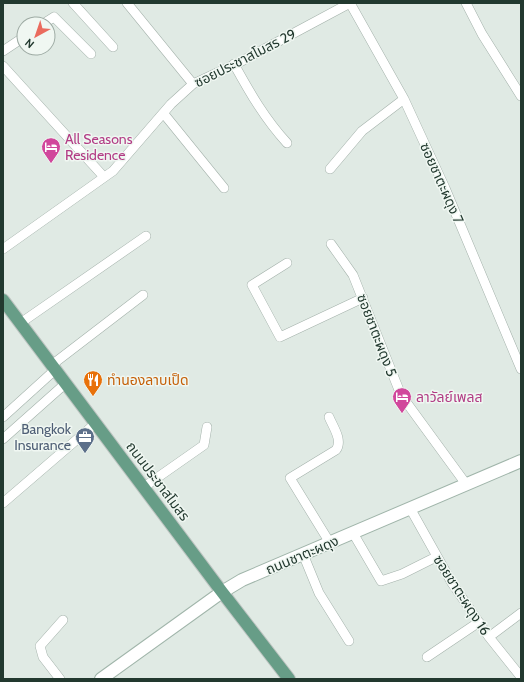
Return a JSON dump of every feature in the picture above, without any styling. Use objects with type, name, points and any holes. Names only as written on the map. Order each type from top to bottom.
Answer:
[{"type":"main road","name":"ถนนประชาสโมสร","points":[[3,300],[22,322],[222,592],[289,679]]},
{"type":"street","points":[[73,3],[113,47]]},
{"type":"street","points":[[119,3],[131,17]]},
{"type":"street","points":[[127,3],[193,84]]},
{"type":"street","name":"ซอยประชาสโมสร 29","points":[[3,249],[113,171],[164,114],[171,104],[193,84],[350,3]]},
{"type":"street","name":"ซอยชาตะผดุง 7","points":[[350,3],[404,99],[446,188],[521,369]]},
{"type":"street","points":[[466,3],[482,34],[521,96]]},
{"type":"street","points":[[56,19],[91,54]]},
{"type":"street","points":[[3,51],[16,42]]},
{"type":"street","points":[[234,64],[257,105],[270,124],[287,143]]},
{"type":"street","points":[[3,66],[104,177]]},
{"type":"street","points":[[330,169],[362,131],[404,99]]},
{"type":"street","points":[[164,114],[224,188]]},
{"type":"street","points":[[22,322],[146,236]]},
{"type":"street","name":"ซอยชาตะผดุง 5","points":[[331,244],[353,275],[400,395],[466,484]]},
{"type":"street","points":[[287,263],[252,285],[280,337],[363,298]]},
{"type":"street","points":[[3,417],[54,367],[144,295]]},
{"type":"street","points":[[3,439],[66,383]]},
{"type":"street","points":[[329,417],[338,438],[339,446],[336,450],[290,478],[330,543]]},
{"type":"street","points":[[3,503],[96,423]]},
{"type":"street","points":[[144,487],[204,445],[207,427]]},
{"type":"street","name":"ถนนชาตะผดุง","points":[[100,679],[222,592],[242,580],[521,461]]},
{"type":"street","name":"ซอยชาตะผดุง 16","points":[[410,508],[436,557],[489,637],[521,677]]},
{"type":"street","points":[[353,533],[381,581],[402,574],[436,557]]},
{"type":"street","points":[[303,554],[318,593],[349,641]]},
{"type":"street","points":[[489,637],[521,613]]},
{"type":"street","points":[[60,679],[42,657],[40,646],[63,620]]},
{"type":"street","points":[[427,657],[479,622]]},
{"type":"place","name":"All Seasons Residence","points":[[51,164]]},
{"type":"place","name":"ทำนองลาบเป็ด","points":[[93,397]]},
{"type":"place","name":"ลาวัลย์เพลส","points":[[402,414]]},
{"type":"place","name":"Bangkok Insurance","points":[[85,454]]}]
